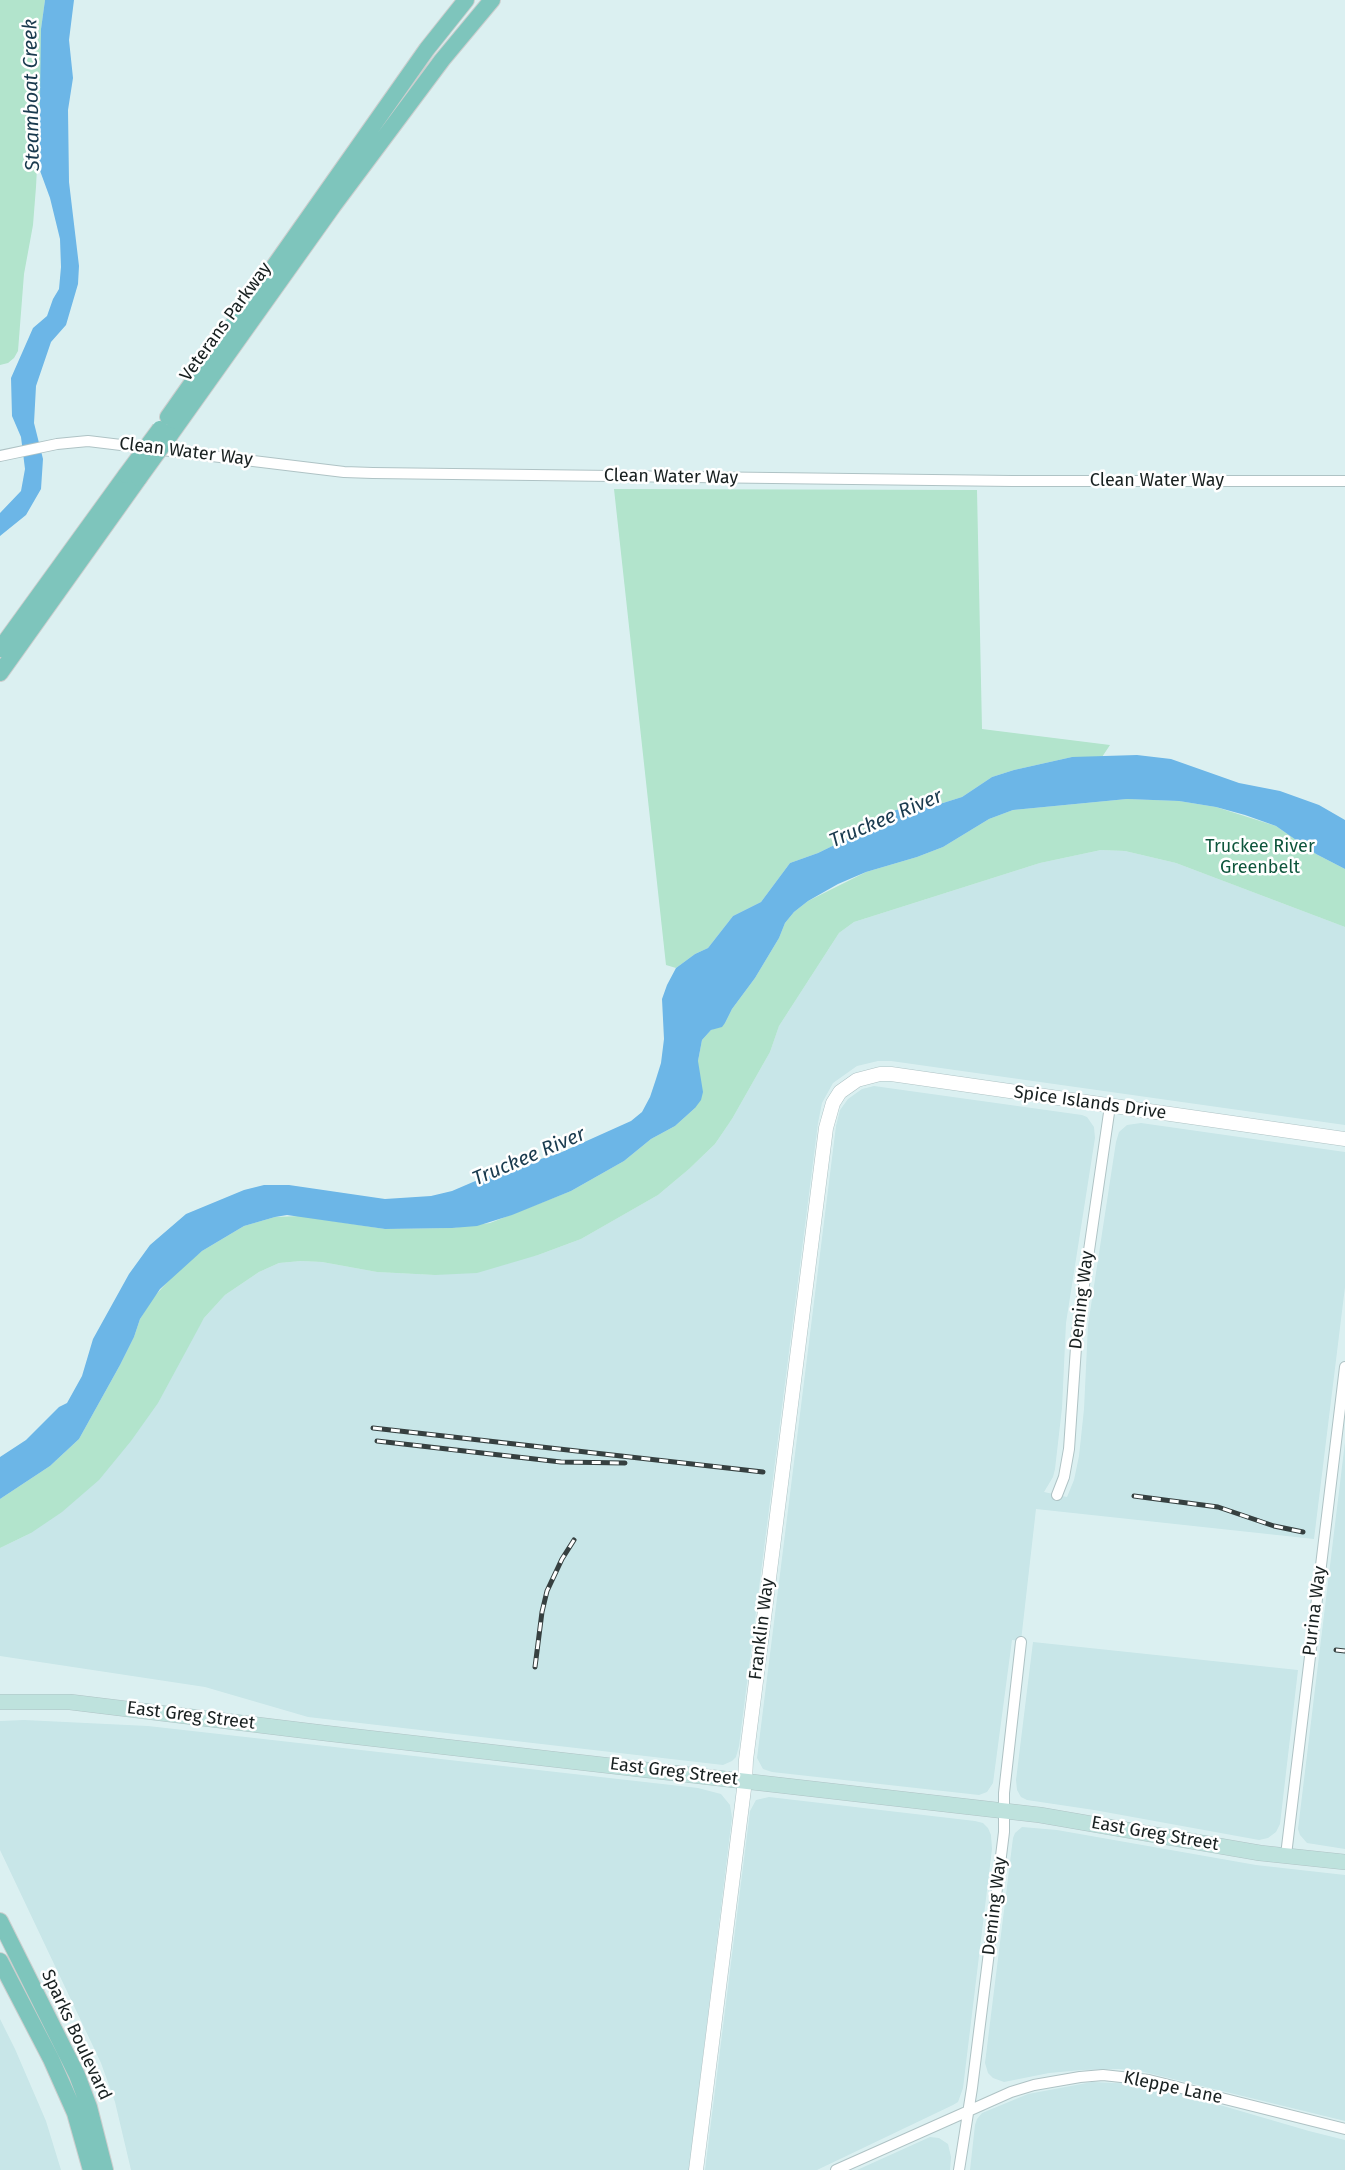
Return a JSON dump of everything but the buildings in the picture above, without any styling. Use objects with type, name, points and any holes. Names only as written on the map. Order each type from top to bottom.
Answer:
[{"type":"main road","name":"Veterans Parkway","points":[[165,432],[427,49],[466,0]]},
{"type":"main road","name":"Veterans Parkway","points":[[0,649],[133,476],[442,60],[492,0]]},
{"type":"main road","name":"Veterans Parkway","points":[[0,673],[133,476]]},
{"type":"main road","name":"East Greg Street","points":[[0,1702],[70,1702],[1075,1819],[1237,1849],[1345,1862]]},
{"type":"main road","name":"Sparks Boulevard","points":[[0,1921],[77,2075],[89,2107],[105,2170]]},
{"type":"main road","name":"Sparks Boulevard","points":[[0,1961],[51,2059],[75,2113],[91,2170]]},
{"type":"street","name":"Clean Water Way","points":[[0,456],[71,442],[104,442],[309,468],[373,473],[1012,481],[1345,481]]},
{"type":"street","name":"Spice Islands Drive","points":[[840,1092],[856,1080],[880,1074],[1345,1139]]},
{"type":"street","name":"Franklin Way","points":[[696,2170],[826,1128],[833,1103],[840,1092]]},
{"type":"street","name":"Deming Way","points":[[1056,1495],[1064,1477],[1069,1449],[1078,1324],[1110,1106]]},
{"type":"street","name":"Purina Way","points":[[1286,1855],[1345,1367]]},
{"type":"street","name":"Deming Way","points":[[959,2170],[1004,1832],[1004,1793],[1021,1642]]},
{"type":"street","name":"Kleppe Lane","points":[[836,2170],[1011,2092],[1055,2080],[1103,2075],[1127,2076],[1165,2083],[1345,2129]]},
{"type":"shaded area","points":[[1101,850],[1125,851],[1176,863],[1345,927],[1345,1125],[891,1061],[878,1061],[857,1066],[833,1083],[822,1103],[818,1123],[739,1746],[736,1757],[732,1761],[723,1765],[308,1717],[205,1687],[0,1656],[0,1548],[31,1533],[225,1295],[259,1272],[279,1263],[322,1262],[377,1272],[435,1275],[538,1255],[581,1239],[658,1195],[715,1144],[770,1052],[779,1026],[839,933],[854,922],[1040,863]]},
{"type":"shaded area","points":[[874,1086],[1082,1115],[1087,1117],[1094,1127],[1095,1138],[1066,1323],[1062,1408],[1055,1469],[1044,1492],[1067,1497],[1074,1480],[1079,1456],[1088,1325],[1119,1132],[1127,1125],[1141,1123],[1345,1152],[1345,1287],[1314,1539],[1036,1509],[1021,1641],[1012,1640],[993,1783],[987,1792],[979,1795],[772,1772],[763,1769],[757,1758],[836,1126],[840,1110],[848,1099],[862,1089]]},
{"type":"shaded area","points":[[1345,1442],[1345,1849],[1307,1843],[1298,1829]]},
{"type":"shaded area","points":[[1033,1642],[1298,1670],[1280,1824],[1276,1832],[1268,1838],[1259,1840],[1027,1800],[1021,1797],[1017,1790],[1016,1780]]},
{"type":"shaded area","points":[[24,1720],[148,1726],[698,1788],[721,1794],[730,1805],[732,1817],[689,2170],[131,2170],[115,2102],[101,2063],[0,1850],[0,1721]]},
{"type":"shaded area","points":[[769,1797],[975,1821],[983,1823],[988,1828],[992,1849],[963,2088],[958,2102],[953,2105],[817,2170],[705,2170],[750,1811],[756,1800]]},
{"type":"shaded area","points":[[1022,1827],[1057,1830],[1256,1865],[1345,1875],[1345,2121],[1140,2071],[1082,2070],[1049,2073],[1004,2082],[993,2078],[988,2073],[985,2063],[1013,1838]]},
{"type":"shaded area","points":[[0,2019],[46,2121],[61,2170],[0,2170]]},
{"type":"shaded area","points":[[1092,2082],[1137,2084],[1165,2089],[1345,2140],[1345,2170],[970,2170],[975,2125],[982,2113],[1028,2094]]},
{"type":"shaded area","points":[[930,2137],[939,2138],[948,2144],[951,2157],[950,2170],[857,2170]]},
{"type":"green space","points":[[0,0],[45,0],[41,29],[41,89],[36,187],[33,225],[24,274],[18,351],[8,363],[0,365]]},
{"type":"green space","points":[[614,489],[977,490],[982,729],[1110,745],[1102,757],[1072,757],[1014,770],[992,777],[962,797],[943,803],[896,810],[861,832],[818,853],[790,863],[761,902],[733,916],[708,948],[695,954],[676,968],[666,965]]},
{"type":"green space","name":"Truckee River Greenbelt","points":[[1127,799],[1179,801],[1216,807],[1276,826],[1316,854],[1345,869],[1345,927],[1176,863],[1125,851],[1101,850],[1040,863],[854,922],[839,933],[779,1026],[770,1052],[715,1144],[658,1195],[581,1239],[538,1255],[477,1273],[435,1275],[377,1272],[322,1262],[301,1261],[279,1263],[259,1272],[225,1295],[204,1318],[158,1403],[99,1480],[62,1512],[31,1533],[0,1548],[0,1499],[50,1466],[79,1439],[120,1365],[140,1319],[152,1299],[180,1268],[202,1251],[244,1226],[275,1217],[300,1216],[385,1229],[452,1228],[490,1223],[571,1191],[624,1161],[651,1139],[675,1126],[695,1108],[698,1061],[702,1040],[711,1030],[725,1023],[779,938],[785,923],[808,901],[866,872],[943,847],[989,819],[1013,810]]},
{"type":"water","points":[[45,0],[74,0],[69,40],[73,78],[68,110],[69,182],[79,266],[78,284],[66,325],[51,342],[36,386],[34,423],[43,459],[41,489],[26,515],[0,536],[0,513],[21,491],[25,469],[21,437],[12,416],[11,378],[33,328],[47,316],[59,289],[61,267],[60,239],[50,198],[39,168],[41,29]]},
{"type":"water","name":"Truckee River","points":[[1137,755],[1171,759],[1239,783],[1280,791],[1319,805],[1345,820],[1345,869],[1316,854],[1276,826],[1245,815],[1216,807],[1179,801],[1127,799],[1013,810],[989,819],[943,847],[866,872],[838,884],[794,912],[785,923],[779,938],[755,978],[732,1009],[725,1023],[722,1027],[711,1030],[702,1040],[698,1061],[703,1092],[701,1100],[675,1126],[651,1139],[624,1161],[571,1191],[512,1215],[477,1226],[385,1229],[287,1215],[244,1226],[202,1251],[160,1289],[140,1319],[120,1365],[79,1439],[50,1466],[0,1499],[0,1457],[26,1440],[59,1407],[67,1403],[82,1376],[93,1339],[129,1274],[150,1245],[186,1214],[244,1190],[264,1185],[289,1185],[385,1199],[431,1196],[452,1191],[480,1179],[562,1152],[631,1121],[642,1112],[650,1097],[661,1063],[664,1039],[662,999],[676,968],[695,954],[708,948],[733,916],[761,902],[790,863],[818,853],[861,832],[896,810],[943,803],[962,797],[992,777],[1014,770],[1072,757]]},
{"type":"railway","points":[[373,1428],[763,1472]]},
{"type":"railway","points":[[377,1441],[561,1462],[625,1463]]},
{"type":"railway","points":[[1134,1496],[1218,1507],[1274,1526],[1303,1532]]},
{"type":"railway","points":[[535,1667],[547,1591],[574,1540]]},
{"type":"railway","points":[[1336,1650],[1345,1651]]},
{"type":"water label","name":"Steamboat Creek","points":[[32,95]]}]
